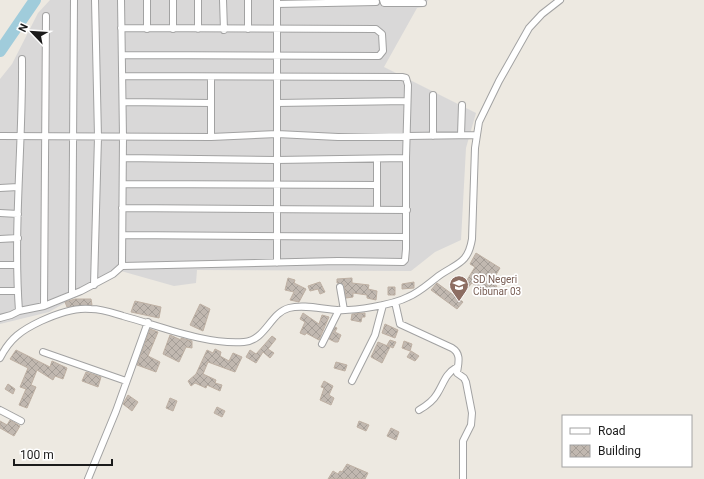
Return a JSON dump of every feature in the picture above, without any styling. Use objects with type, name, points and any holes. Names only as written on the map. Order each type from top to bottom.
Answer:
[{"type":"street","points":[[72,294],[74,208],[74,0]]},
{"type":"street","points":[[94,285],[98,137],[95,0]]},
{"type":"street","points":[[121,0],[123,102],[122,266]]},
{"type":"street","points":[[147,0],[147,29]]},
{"type":"street","points":[[173,0],[173,28]]},
{"type":"street","points":[[198,0],[198,29]]},
{"type":"street","points":[[224,0],[224,30]]},
{"type":"street","points":[[248,0],[248,29]]},
{"type":"street","points":[[383,0],[384,3],[423,3]]},
{"type":"street","points":[[0,358],[12,338],[24,329],[48,318],[70,311],[91,308],[209,339],[244,342],[262,334],[281,312],[286,309],[302,307],[342,310],[383,304],[407,298],[423,288],[460,263],[469,253],[472,239],[476,135],[484,108],[524,36],[535,20],[560,0]]},
{"type":"street","points":[[277,263],[277,2],[376,2]]},
{"type":"street","points":[[44,306],[46,16]]},
{"type":"street","points":[[121,28],[224,30],[376,29],[382,34],[383,51],[379,56],[122,55]]},
{"type":"street","points":[[19,311],[17,265],[18,186],[23,99],[22,59]]},
{"type":"street","points":[[0,318],[19,311],[44,306],[94,285],[113,274],[122,266],[403,262],[406,256],[407,210],[406,158],[408,85],[406,78],[122,76]]},
{"type":"street","points":[[211,77],[211,137]]},
{"type":"street","points":[[432,136],[433,95]]},
{"type":"street","points":[[277,103],[407,101]]},
{"type":"street","points":[[123,102],[211,103]]},
{"type":"street","points":[[461,135],[462,105]]},
{"type":"street","points":[[0,136],[211,137],[277,134],[338,137],[476,135]]},
{"type":"street","points":[[123,158],[276,160],[406,158]]},
{"type":"street","points":[[377,159],[377,210]]},
{"type":"street","points":[[123,184],[377,185]]},
{"type":"street","points":[[0,188],[18,186]]},
{"type":"street","points":[[122,208],[407,210]]},
{"type":"street","points":[[0,213],[18,214]]},
{"type":"street","points":[[123,236],[406,236]]},
{"type":"street","points":[[0,239],[18,238]]},
{"type":"street","points":[[0,265],[17,265]]},
{"type":"street","points":[[322,344],[342,310],[340,286]]},
{"type":"street","points":[[0,291],[18,291]]},
{"type":"street","points":[[395,302],[400,324],[456,350],[459,358],[457,374],[464,378],[466,382],[472,413],[471,425],[463,441],[463,479]]},
{"type":"street","points":[[352,381],[375,335],[383,304]]},
{"type":"street","points":[[88,479],[148,322]]},
{"type":"street","points":[[43,352],[126,381]]},
{"type":"street","points":[[419,410],[431,402],[445,378],[457,367]]},
{"type":"street","points":[[0,410],[21,421]]},
{"type":"shaded area","points":[[50,0],[428,0],[424,7],[417,8],[384,67],[476,113],[466,148],[461,240],[435,252],[411,271],[197,270],[196,283],[174,286],[121,271],[49,312],[0,324],[0,79],[12,64],[38,13]]},
{"type":"building","points":[[476,253],[500,268],[491,283],[497,286],[491,296],[472,283],[464,292],[458,287],[465,279],[467,280],[475,267],[470,264]]},
{"type":"building","points":[[288,278],[295,280],[294,283],[306,289],[299,302],[290,300],[294,292],[285,290]]},
{"type":"building","points":[[352,278],[352,283],[369,285],[368,289],[377,291],[376,300],[367,298],[367,295],[353,293],[353,297],[346,298],[344,284],[337,283],[337,279]]},
{"type":"building","points":[[320,282],[325,292],[320,294],[318,289],[310,291],[308,286]]},
{"type":"building","points":[[414,282],[414,288],[402,289],[402,284]]},
{"type":"building","points":[[437,283],[463,302],[457,309],[431,290]]},
{"type":"building","points":[[388,287],[395,287],[395,295],[388,295]]},
{"type":"building","points":[[75,299],[91,299],[92,305],[67,307],[65,302]]},
{"type":"building","points":[[135,301],[161,307],[159,318],[131,312]]},
{"type":"building","points":[[200,304],[210,309],[203,331],[190,325]]},
{"type":"building","points":[[303,313],[319,324],[322,315],[329,317],[319,340],[306,333],[305,335],[300,333],[305,322],[300,319]]},
{"type":"building","points":[[365,313],[365,317],[362,317],[361,322],[351,320],[352,314]]},
{"type":"building","points":[[385,324],[398,330],[395,338],[382,333]]},
{"type":"building","points":[[335,327],[337,328],[335,332],[341,335],[338,342],[329,339]]},
{"type":"building","points":[[150,329],[158,332],[148,356],[160,362],[156,372],[137,365]]},
{"type":"building","points":[[170,335],[181,340],[181,338],[192,341],[192,348],[186,347],[179,362],[163,354]]},
{"type":"building","points":[[272,336],[276,339],[268,349],[274,353],[270,358],[263,352],[256,363],[246,357],[250,350],[256,354]]},
{"type":"building","points":[[390,340],[396,342],[393,348],[387,345]]},
{"type":"building","points":[[404,341],[412,344],[410,351],[402,348]]},
{"type":"building","points":[[378,342],[390,347],[382,363],[371,357]]},
{"type":"building","points":[[215,349],[221,352],[220,356],[229,361],[233,353],[242,357],[235,372],[208,362],[203,374],[216,380],[215,383],[222,385],[220,391],[207,385],[206,388],[195,383],[191,386],[188,381],[196,374],[207,350],[213,353]]},
{"type":"building","points":[[16,350],[50,367],[52,361],[67,368],[63,379],[55,376],[53,380],[37,370],[31,385],[36,387],[27,408],[19,405],[26,389],[20,387],[28,368],[10,359]]},
{"type":"building","points":[[411,351],[419,356],[415,361],[407,357]]},
{"type":"building","points":[[336,362],[347,365],[345,371],[334,368]]},
{"type":"building","points":[[86,372],[101,377],[98,387],[82,381]]},
{"type":"building","points":[[324,381],[333,386],[329,395],[334,398],[331,405],[320,400],[324,388],[321,387]]},
{"type":"building","points":[[8,384],[15,389],[13,394],[5,389]]},
{"type":"building","points":[[128,395],[138,402],[132,411],[123,404]]},
{"type":"building","points":[[170,398],[177,401],[173,411],[166,408]]},
{"type":"building","points":[[217,407],[225,411],[222,417],[214,413]]},
{"type":"building","points":[[10,420],[20,426],[14,436],[0,428],[0,421],[7,425]]},
{"type":"building","points":[[359,421],[369,425],[366,431],[357,427]]},
{"type":"building","points":[[391,428],[399,432],[396,440],[387,436]]},
{"type":"building","points":[[347,464],[368,473],[365,479],[328,479],[333,471],[338,474],[340,471],[342,472]]},
{"type":"waterway","points":[[0,51],[35,0]]},
{"type":"place","name":"SD Negeri Cibunar 03","points":[[459,302]]}]
